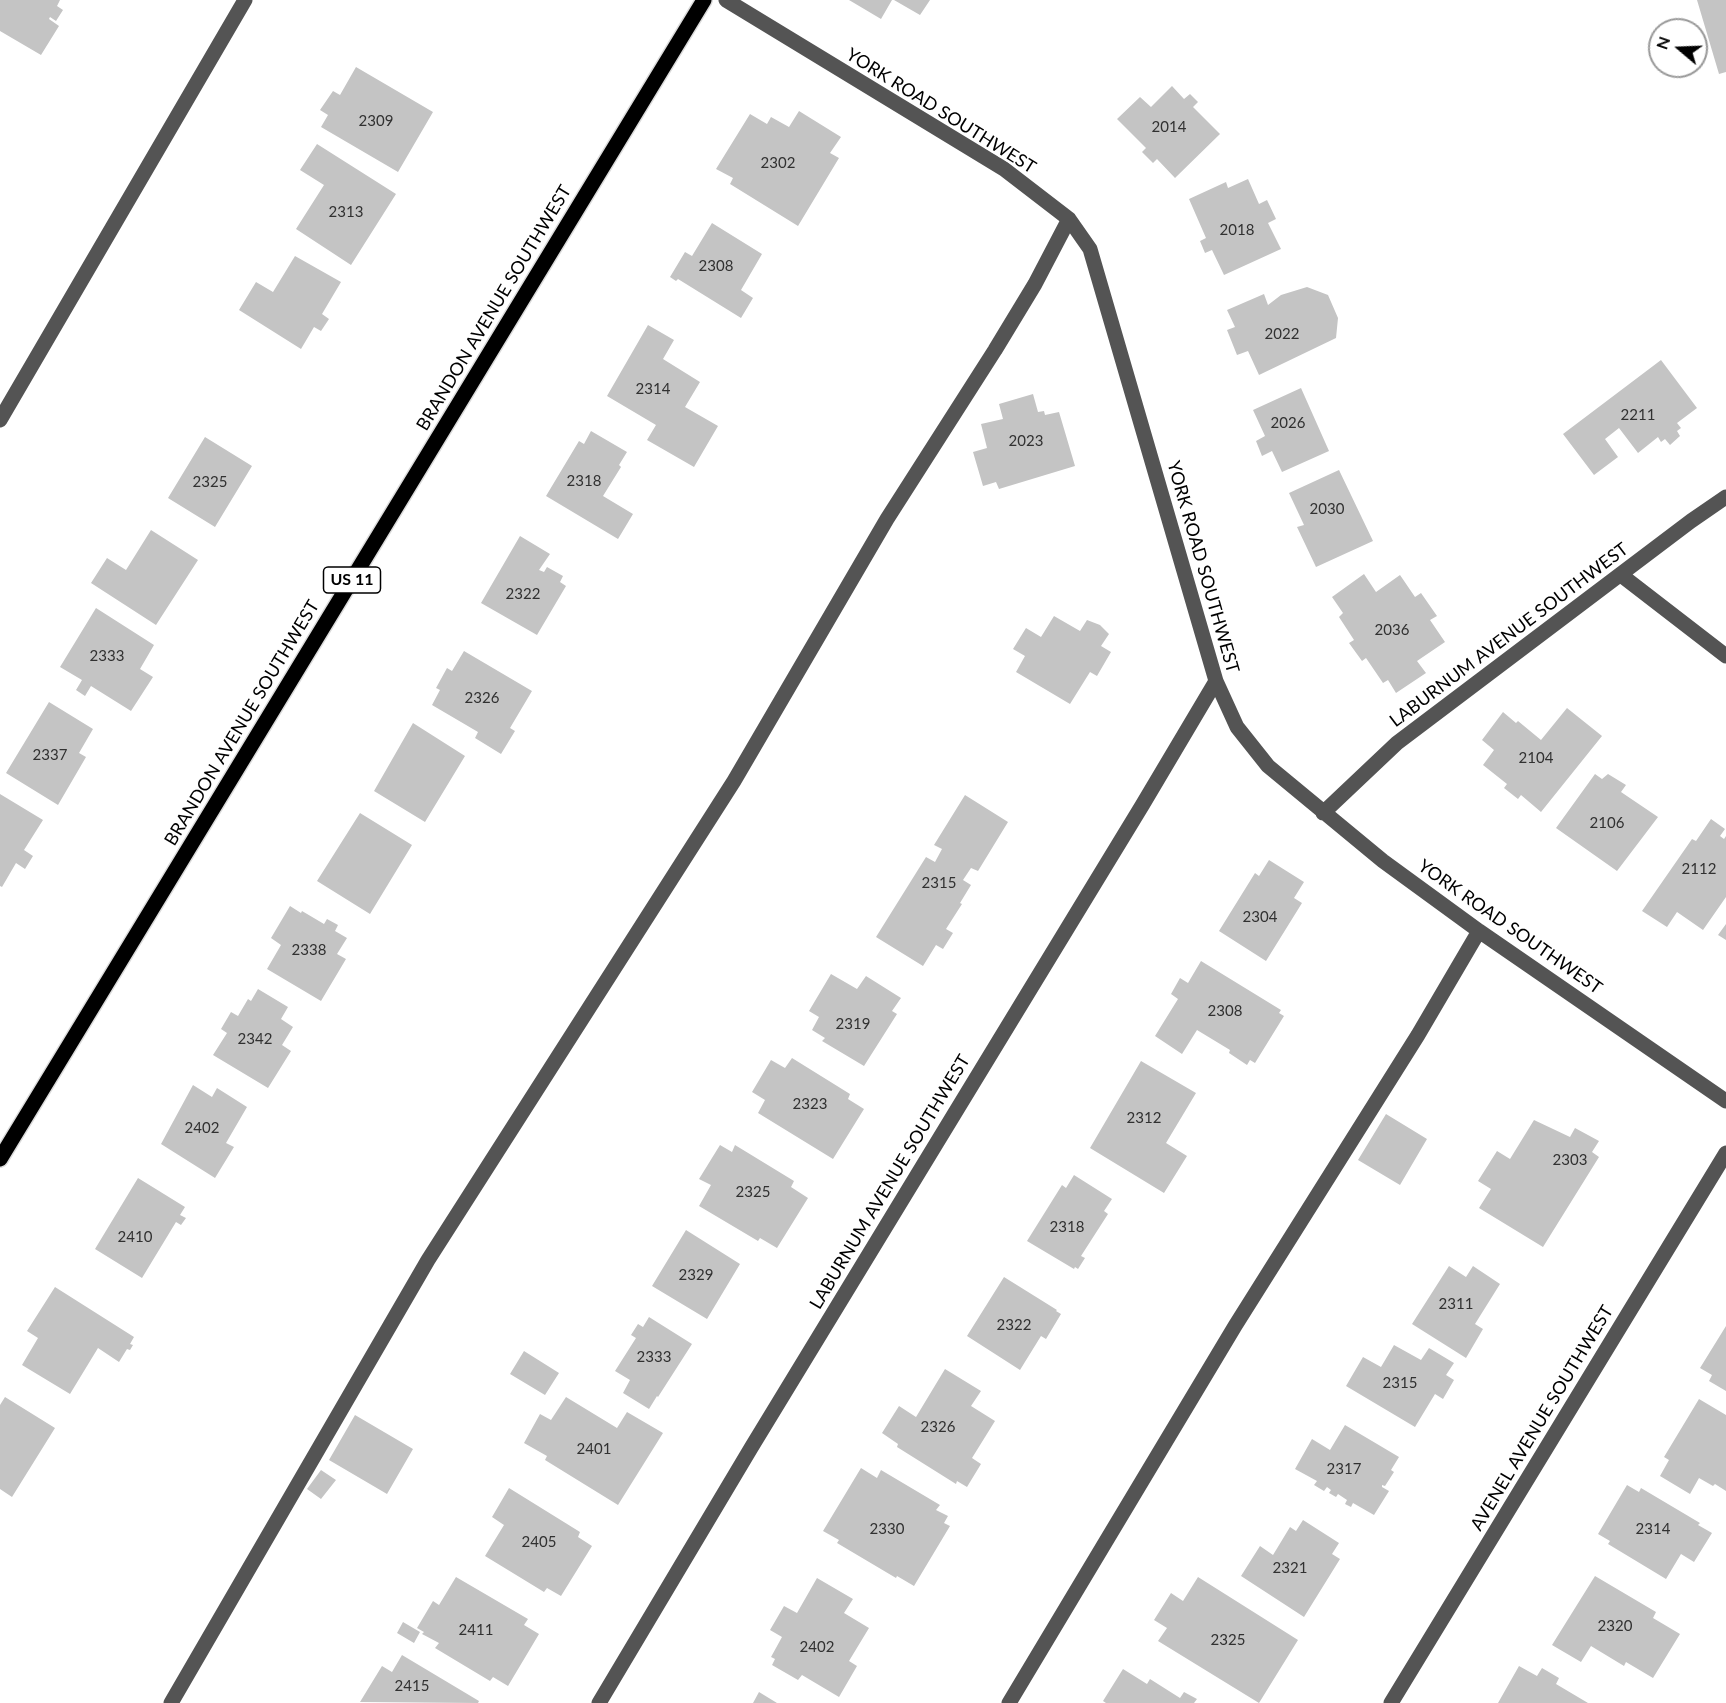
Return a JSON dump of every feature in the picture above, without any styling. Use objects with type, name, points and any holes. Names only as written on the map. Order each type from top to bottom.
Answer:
[{"type":"main road","name":"BRANDON AVENUE SOUTHWEST","points":[[0,1159],[704,0]]},
{"type":"street","points":[[0,420],[245,0]]},
{"type":"street","name":"YORK ROAD SOUTHWEST","points":[[726,0],[1004,169],[1069,219],[1090,249],[1216,681],[1237,726],[1268,766],[1383,861],[1479,931],[1726,1101]]},
{"type":"street","points":[[171,1703],[428,1260],[734,781],[887,519],[1012,322],[1069,219]]},
{"type":"street","name":"LABURNUM AVENUE SOUTHWEST","points":[[1323,813],[1397,743],[1691,520],[1726,497]]},
{"type":"street","points":[[1621,575],[1726,656]]},
{"type":"street","name":"LABURNUM AVENUE SOUTHWEST","points":[[599,1703],[1216,681]]},
{"type":"street","points":[[1009,1703],[1235,1326],[1418,1035],[1479,931]]},
{"type":"street","name":"AVENEL AVENUE SOUTHWEST","points":[[1391,1703],[1726,1153]]},
{"type":"building","points":[[0,0],[60,0],[57,6],[63,10],[56,21],[50,17],[49,19],[59,26],[41,55],[0,31]]},
{"type":"building","points":[[849,0],[892,0],[881,19]]},
{"type":"building","points":[[894,0],[930,0],[920,15]]},
{"type":"building","points":[[1697,0],[1726,0],[1726,72],[1719,74],[1708,37],[1708,18],[1702,18]]},
{"type":"building","points":[[356,67],[433,112],[398,172],[321,127],[328,115],[320,110],[333,91],[340,95]]},
{"type":"building","points":[[1172,86],[1184,99],[1190,94],[1198,102],[1193,107],[1220,134],[1175,178],[1157,159],[1153,163],[1142,152],[1146,148],[1117,119],[1140,97],[1151,107]]},
{"type":"building","points":[[799,111],[841,137],[830,153],[839,158],[798,226],[730,184],[733,178],[716,169],[750,114],[767,124],[771,117],[789,127]]},
{"type":"building","points":[[317,144],[396,194],[351,265],[296,229],[324,185],[300,170]]},
{"type":"building","points":[[1248,179],[1259,204],[1267,200],[1276,219],[1268,223],[1281,249],[1224,275],[1212,250],[1205,253],[1200,241],[1206,238],[1189,199],[1226,182],[1228,188]]},
{"type":"building","points":[[712,223],[762,254],[741,290],[753,298],[741,318],[678,279],[676,281],[670,277],[685,252],[692,256]]},
{"type":"building","points":[[295,256],[341,282],[322,314],[329,319],[321,331],[314,327],[301,349],[239,310],[256,282],[273,292]]},
{"type":"building","points":[[1307,287],[1328,295],[1338,318],[1336,338],[1259,375],[1248,351],[1237,355],[1227,330],[1235,327],[1227,310],[1264,294],[1268,305],[1281,295]]},
{"type":"building","points":[[648,325],[674,340],[663,359],[700,382],[685,407],[718,426],[694,467],[647,440],[656,425],[607,396]]},
{"type":"building","points":[[1661,360],[1697,408],[1677,423],[1681,428],[1677,431],[1680,436],[1670,445],[1665,439],[1661,442],[1658,437],[1638,453],[1619,428],[1605,439],[1618,457],[1594,475],[1563,434]]},
{"type":"building","points":[[1301,388],[1329,451],[1282,472],[1272,451],[1262,456],[1256,441],[1265,436],[1253,410]]},
{"type":"building","points":[[1033,394],[1038,412],[1044,411],[1045,415],[1059,412],[1075,466],[999,489],[996,482],[983,486],[973,452],[987,448],[981,424],[1003,419],[999,404]]},
{"type":"building","points":[[591,431],[627,452],[619,465],[621,467],[603,496],[633,514],[618,539],[546,496],[579,441],[584,444]]},
{"type":"building","points":[[205,437],[252,466],[215,527],[168,498]]},
{"type":"building","points":[[1339,470],[1373,541],[1316,567],[1297,527],[1304,525],[1289,493]]},
{"type":"building","points":[[151,530],[198,560],[156,625],[91,583],[107,558],[126,570]]},
{"type":"building","points":[[520,536],[550,554],[539,570],[544,572],[547,567],[563,576],[560,582],[566,586],[537,635],[481,603]]},
{"type":"building","points":[[1364,574],[1376,592],[1400,575],[1415,597],[1421,593],[1437,616],[1430,620],[1445,642],[1417,661],[1426,673],[1396,693],[1388,680],[1383,683],[1366,658],[1362,661],[1349,643],[1354,640],[1339,617],[1343,613],[1332,597]]},
{"type":"building","points":[[96,608],[154,645],[140,669],[153,677],[131,711],[91,686],[85,696],[76,690],[82,680],[60,667]]},
{"type":"building","points":[[1054,616],[1080,631],[1087,620],[1100,625],[1109,634],[1101,646],[1111,652],[1097,676],[1090,672],[1070,704],[1016,672],[1025,656],[1013,649],[1026,628],[1041,637]]},
{"type":"building","points":[[464,651],[532,691],[510,728],[515,731],[501,754],[475,738],[478,732],[432,705],[440,690],[436,688],[447,668],[452,671]]},
{"type":"building","points":[[49,702],[93,729],[79,753],[86,757],[58,805],[6,773]]},
{"type":"building","points":[[1567,708],[1602,736],[1541,812],[1521,795],[1518,799],[1504,788],[1507,784],[1483,765],[1494,750],[1482,740],[1503,712],[1541,740]]},
{"type":"building","points":[[413,723],[465,756],[425,822],[374,791]]},
{"type":"building","points":[[1595,774],[1602,779],[1608,774],[1626,785],[1621,792],[1658,817],[1617,871],[1556,828]]},
{"type":"building","points":[[0,794],[43,820],[24,850],[33,856],[25,869],[16,863],[2,887],[0,886]]},
{"type":"building","points":[[965,795],[1008,822],[978,871],[971,868],[963,880],[971,885],[946,929],[953,933],[943,949],[936,945],[923,966],[876,937],[926,857],[935,862],[942,849],[934,845]]},
{"type":"building","points":[[360,813],[412,845],[370,914],[317,881]]},
{"type":"building","points":[[1711,819],[1725,829],[1720,836],[1724,839],[1726,836],[1726,897],[1703,930],[1677,912],[1667,927],[1642,911],[1692,839],[1696,841]]},
{"type":"building","points":[[1269,860],[1304,882],[1294,898],[1302,903],[1266,961],[1219,931],[1255,873],[1259,876]]},
{"type":"building","points":[[290,906],[324,924],[327,919],[338,925],[335,931],[347,938],[337,954],[346,959],[321,1001],[267,969],[281,945],[271,938]]},
{"type":"building","points":[[1726,924],[1726,940],[1718,935]]},
{"type":"building","points":[[1201,961],[1281,1010],[1279,1013],[1284,1016],[1255,1063],[1250,1060],[1247,1065],[1229,1053],[1230,1050],[1197,1030],[1182,1054],[1155,1036],[1178,999],[1171,994],[1180,978],[1188,983]]},
{"type":"building","points":[[831,974],[857,989],[866,976],[901,998],[892,1011],[897,1014],[864,1066],[822,1041],[825,1038],[812,1030],[819,1017],[809,1011]]},
{"type":"building","points":[[258,989],[288,1007],[281,1019],[293,1027],[282,1045],[291,1051],[268,1088],[213,1055],[227,1033],[221,1029],[231,1012],[238,1016],[248,999],[251,1001]]},
{"type":"building","points":[[792,1058],[850,1094],[848,1099],[864,1109],[833,1159],[758,1113],[765,1100],[752,1092],[771,1060],[785,1068]]},
{"type":"building","points":[[1141,1061],[1196,1093],[1166,1143],[1187,1156],[1164,1193],[1090,1148]]},
{"type":"building","points":[[193,1085],[212,1097],[217,1088],[247,1107],[226,1143],[234,1147],[215,1178],[161,1144]]},
{"type":"building","points":[[1386,1114],[1427,1139],[1400,1185],[1358,1160]]},
{"type":"building","points":[[1534,1120],[1570,1137],[1575,1128],[1599,1141],[1592,1152],[1599,1157],[1543,1247],[1479,1208],[1491,1189],[1478,1181],[1497,1151],[1510,1159]]},
{"type":"building","points":[[720,1145],[732,1152],[735,1145],[794,1181],[791,1187],[808,1198],[777,1248],[760,1238],[758,1241],[699,1206],[711,1185],[699,1179]]},
{"type":"building","points":[[1074,1175],[1112,1199],[1104,1211],[1108,1214],[1081,1256],[1085,1258],[1078,1269],[1075,1267],[1074,1269],[1027,1241],[1062,1185],[1066,1188]]},
{"type":"building","points":[[138,1178],[185,1207],[180,1215],[186,1218],[181,1225],[176,1222],[142,1278],[95,1249]]},
{"type":"building","points":[[686,1230],[740,1264],[707,1319],[652,1286]]},
{"type":"building","points":[[1449,1266],[1466,1277],[1473,1266],[1500,1284],[1475,1324],[1483,1329],[1466,1358],[1412,1324]]},
{"type":"building","points":[[1004,1277],[1061,1314],[1046,1339],[1041,1336],[1020,1370],[967,1336]]},
{"type":"building","points":[[55,1287],[134,1337],[130,1350],[127,1349],[119,1362],[98,1348],[70,1394],[22,1365],[38,1338],[27,1331]]},
{"type":"building","points":[[649,1317],[692,1344],[649,1409],[623,1393],[630,1380],[615,1371],[636,1338],[631,1335],[638,1324],[643,1327]]},
{"type":"building","points":[[1726,1326],[1726,1391],[1709,1381],[1712,1375],[1700,1368]]},
{"type":"building","points":[[1394,1345],[1421,1360],[1429,1348],[1454,1363],[1446,1375],[1454,1380],[1443,1399],[1435,1394],[1415,1427],[1346,1386],[1363,1357],[1381,1367]]},
{"type":"building","points":[[524,1351],[559,1373],[545,1395],[510,1374]]},
{"type":"building","points":[[945,1369],[981,1391],[971,1406],[995,1421],[972,1458],[981,1464],[967,1487],[957,1481],[956,1484],[897,1447],[898,1444],[882,1433],[899,1406],[916,1417]]},
{"type":"building","points":[[5,1397],[55,1428],[12,1497],[0,1489],[0,1405]]},
{"type":"building","points":[[566,1397],[617,1428],[627,1412],[663,1433],[618,1505],[545,1460],[547,1456],[524,1443],[540,1414],[551,1420]]},
{"type":"building","points":[[1699,1399],[1726,1415],[1726,1491],[1699,1478],[1690,1494],[1660,1476],[1669,1460],[1664,1457]]},
{"type":"building","points":[[355,1415],[413,1449],[387,1494],[329,1460]]},
{"type":"building","points":[[1345,1425],[1399,1457],[1391,1470],[1394,1472],[1385,1486],[1382,1485],[1389,1491],[1374,1515],[1353,1503],[1351,1507],[1345,1504],[1347,1500],[1338,1494],[1336,1497],[1329,1493],[1331,1490],[1327,1487],[1324,1491],[1314,1485],[1317,1481],[1295,1469],[1312,1439],[1330,1450]]},
{"type":"building","points":[[861,1468],[877,1478],[881,1470],[940,1505],[936,1510],[948,1516],[944,1523],[950,1526],[914,1586],[837,1543],[839,1540],[823,1531]]},
{"type":"building","points":[[321,1470],[336,1480],[321,1499],[307,1489]]},
{"type":"building","points":[[1627,1485],[1639,1492],[1641,1488],[1700,1523],[1698,1525],[1712,1533],[1694,1562],[1681,1554],[1666,1579],[1608,1544],[1610,1541],[1598,1534]]},
{"type":"building","points":[[509,1488],[580,1532],[578,1537],[592,1546],[561,1596],[547,1588],[544,1592],[485,1556],[504,1525],[492,1517]]},
{"type":"building","points":[[1303,1520],[1339,1543],[1332,1554],[1340,1559],[1304,1617],[1241,1576],[1260,1546],[1273,1555],[1290,1527],[1296,1531]]},
{"type":"building","points":[[1595,1576],[1656,1612],[1653,1618],[1680,1634],[1653,1678],[1626,1662],[1624,1666],[1591,1646],[1581,1662],[1552,1645]]},
{"type":"building","points":[[456,1577],[528,1619],[524,1625],[539,1634],[508,1686],[493,1677],[490,1681],[435,1648],[439,1643],[422,1634],[424,1632],[417,1628],[433,1601],[439,1605]]},
{"type":"building","points":[[1198,1577],[1298,1640],[1259,1703],[1158,1641],[1167,1628],[1154,1620],[1171,1593],[1183,1601]]},
{"type":"building","points":[[817,1578],[853,1599],[844,1613],[869,1628],[849,1661],[857,1666],[839,1697],[802,1675],[798,1680],[772,1665],[775,1659],[771,1657],[782,1637],[770,1630],[784,1606],[797,1613]]},
{"type":"building","points":[[403,1622],[420,1632],[414,1643],[397,1633]]},
{"type":"building","points":[[402,1655],[479,1701],[478,1703],[360,1702],[382,1666],[392,1672]]},
{"type":"building","points":[[1519,1666],[1537,1676],[1542,1668],[1559,1678],[1556,1684],[1588,1703],[1498,1703]]},
{"type":"building","points":[[1123,1669],[1147,1684],[1150,1679],[1180,1698],[1184,1692],[1197,1699],[1194,1703],[1106,1703],[1103,1701]]},
{"type":"building","points":[[759,1692],[777,1703],[753,1703]]}]
